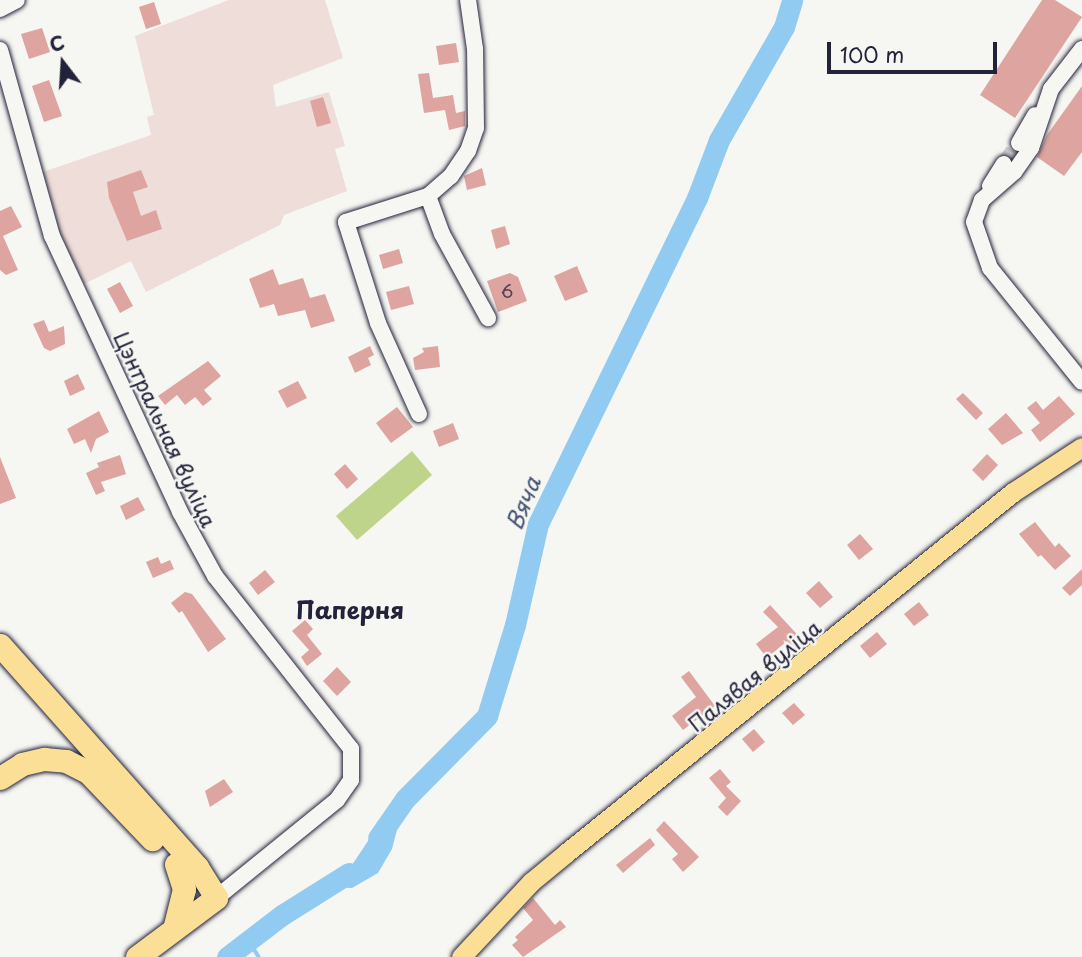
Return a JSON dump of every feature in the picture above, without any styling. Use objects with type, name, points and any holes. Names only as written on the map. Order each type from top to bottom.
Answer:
[{"type":"highway","points":[[0,645],[197,867],[216,898]]},
{"type":"highway","points":[[0,778],[22,764],[44,759],[77,766],[88,772],[199,888],[216,898]]},
{"type":"highway","points":[[174,929],[184,889],[176,864]]},
{"type":"highway","points":[[137,957],[216,898]]},
{"type":"main road","name":"Палявая вуліца","points":[[466,955],[531,882],[566,853],[1013,492],[1082,447]]},
{"type":"street","points":[[0,9],[17,0]]},
{"type":"street","points":[[419,415],[378,323],[345,222],[428,196],[451,176],[476,128],[475,49],[468,0]]},
{"type":"street","points":[[1018,143],[1051,89],[1082,49]]},
{"type":"street","name":"Цэнтральная вуліца","points":[[0,50],[52,236],[157,464],[215,576],[270,651],[341,732],[354,760],[346,789],[216,898]]},
{"type":"street","points":[[982,200],[1014,172],[1031,148],[1051,89]]},
{"type":"street","points":[[1004,164],[982,200],[974,222],[990,268],[1082,382]]},
{"type":"street","points":[[428,196],[442,234],[488,318]]},
{"type":"shaded area","points":[[229,0],[325,0],[343,58],[273,85],[276,107],[329,92],[345,146],[335,149],[347,191],[284,215],[280,225],[146,292],[131,261],[84,284],[60,233],[43,172],[151,135],[147,117],[154,115],[135,36]]},
{"type":"green space","points":[[412,451],[432,475],[357,540],[336,516]]},
{"type":"water","points":[[405,799],[392,849],[378,873],[352,888],[324,887],[352,865],[378,826]]},
{"type":"building","points":[[1042,0],[1055,0],[1082,17],[1015,118],[980,95]]},
{"type":"building","points":[[154,2],[161,24],[146,29],[139,7]]},
{"type":"building","points":[[42,28],[50,52],[29,59],[21,34]]},
{"type":"building","points":[[456,43],[459,62],[439,65],[436,46]]},
{"type":"building","points":[[429,73],[433,98],[453,95],[456,113],[465,111],[465,126],[449,130],[445,110],[424,113],[418,74]]},
{"type":"building","points":[[49,80],[62,116],[44,122],[32,86]]},
{"type":"building","points":[[1082,86],[1082,152],[1064,176],[1037,157],[1047,135]]},
{"type":"building","points":[[323,97],[331,123],[317,127],[310,101]]},
{"type":"building","points":[[482,168],[486,185],[467,190],[464,176]]},
{"type":"building","points":[[141,170],[148,187],[133,192],[141,216],[156,210],[162,229],[127,241],[109,198],[107,182]]},
{"type":"building","points":[[11,206],[22,227],[3,236],[18,270],[6,275],[0,270],[0,211]]},
{"type":"building","points":[[505,226],[510,244],[496,249],[491,230]]},
{"type":"building","points":[[399,249],[403,263],[383,269],[379,255]]},
{"type":"building","points":[[577,266],[588,292],[565,301],[554,276]]},
{"type":"building","points":[[273,269],[279,285],[303,278],[310,298],[325,294],[335,321],[311,328],[305,310],[278,316],[274,304],[260,308],[249,279]]},
{"type":"building","points":[[510,273],[518,277],[527,301],[498,312],[487,281]]},
{"type":"building","points":[[120,282],[133,306],[120,313],[107,289]]},
{"type":"building","points":[[409,286],[414,304],[391,310],[386,292]]},
{"type":"building","points":[[44,320],[49,332],[64,326],[65,344],[50,351],[44,348],[33,324]]},
{"type":"building","points":[[370,346],[374,355],[368,358],[371,365],[355,373],[348,357]]},
{"type":"building","points":[[438,346],[440,367],[415,370],[413,358],[424,352],[422,348]]},
{"type":"building","points":[[208,361],[221,376],[204,390],[212,399],[203,406],[195,397],[185,405],[177,395],[165,405],[158,396]]},
{"type":"building","points":[[78,374],[85,389],[70,396],[64,381]]},
{"type":"building","points":[[298,381],[307,398],[287,408],[278,391]]},
{"type":"building","points":[[963,393],[983,413],[976,420],[956,399]]},
{"type":"building","points":[[1059,396],[1075,414],[1040,442],[1031,430],[1040,423],[1027,408],[1036,401],[1043,410]]},
{"type":"building","points":[[397,407],[413,427],[391,443],[376,423]]},
{"type":"building","points":[[99,411],[109,432],[96,439],[91,453],[85,439],[74,444],[67,429]]},
{"type":"building","points":[[1006,413],[1023,433],[1002,445],[988,429]]},
{"type":"building","points":[[453,423],[459,439],[439,447],[433,431]]},
{"type":"building","points":[[987,454],[998,465],[983,481],[972,470]]},
{"type":"building","points":[[120,455],[126,474],[101,482],[105,491],[96,495],[86,473],[99,467],[97,463]]},
{"type":"building","points":[[0,457],[16,498],[0,504]]},
{"type":"building","points":[[345,464],[358,479],[347,489],[334,474]]},
{"type":"building","points":[[138,497],[145,510],[126,520],[120,506]]},
{"type":"building","points":[[1035,522],[1055,547],[1059,543],[1071,556],[1055,570],[1041,555],[1038,557],[1019,534]]},
{"type":"building","points":[[860,534],[873,549],[859,560],[847,545]]},
{"type":"building","points":[[158,557],[161,564],[170,560],[174,569],[153,578],[146,562]]},
{"type":"building","points":[[1082,569],[1082,585],[1070,596],[1062,588]]},
{"type":"building","points":[[265,570],[275,582],[258,595],[249,583]]},
{"type":"building","points":[[819,581],[833,597],[820,608],[806,593]]},
{"type":"building","points":[[185,592],[192,594],[226,639],[208,652],[182,611],[179,613],[171,603]]},
{"type":"building","points":[[919,602],[929,615],[914,626],[904,614]]},
{"type":"building","points":[[770,605],[805,643],[796,651],[787,641],[767,658],[756,644],[778,627],[763,612]]},
{"type":"building","points":[[305,620],[313,629],[307,635],[322,654],[307,666],[301,657],[309,650],[292,631]]},
{"type":"building","points":[[877,632],[887,644],[870,658],[860,646]]},
{"type":"building","points":[[337,667],[351,682],[337,696],[323,681]]},
{"type":"building","points":[[689,671],[715,706],[683,730],[672,716],[696,697],[681,677]]},
{"type":"building","points":[[794,703],[805,715],[793,725],[782,713]]},
{"type":"building","points":[[754,729],[765,742],[753,752],[742,739]]},
{"type":"building","points":[[720,769],[731,782],[726,786],[741,801],[727,816],[718,807],[726,798],[709,778]]},
{"type":"building","points":[[224,779],[233,792],[210,807],[205,791]]},
{"type":"building","points":[[664,821],[699,857],[683,872],[672,859],[678,854],[656,830]]},
{"type":"building","points":[[650,838],[655,845],[623,873],[616,865]]},
{"type":"building","points":[[533,898],[555,925],[560,920],[566,927],[523,957],[512,945],[518,940],[515,937],[533,920],[523,908]]},
{"type":"waterway","name":"Вяча","points":[[378,838],[405,799],[487,716],[515,625],[538,524],[697,198],[719,140],[784,27],[792,0]]},
{"type":"waterway","name":"Вяча","points":[[227,957],[282,915],[349,873]]},
{"type":"waterway","points":[[249,941],[259,957]]},
{"type":"tunnel","points":[[1004,164],[1019,143]]},
{"type":"district","name":"Паперня","points":[[350,610]]}]
